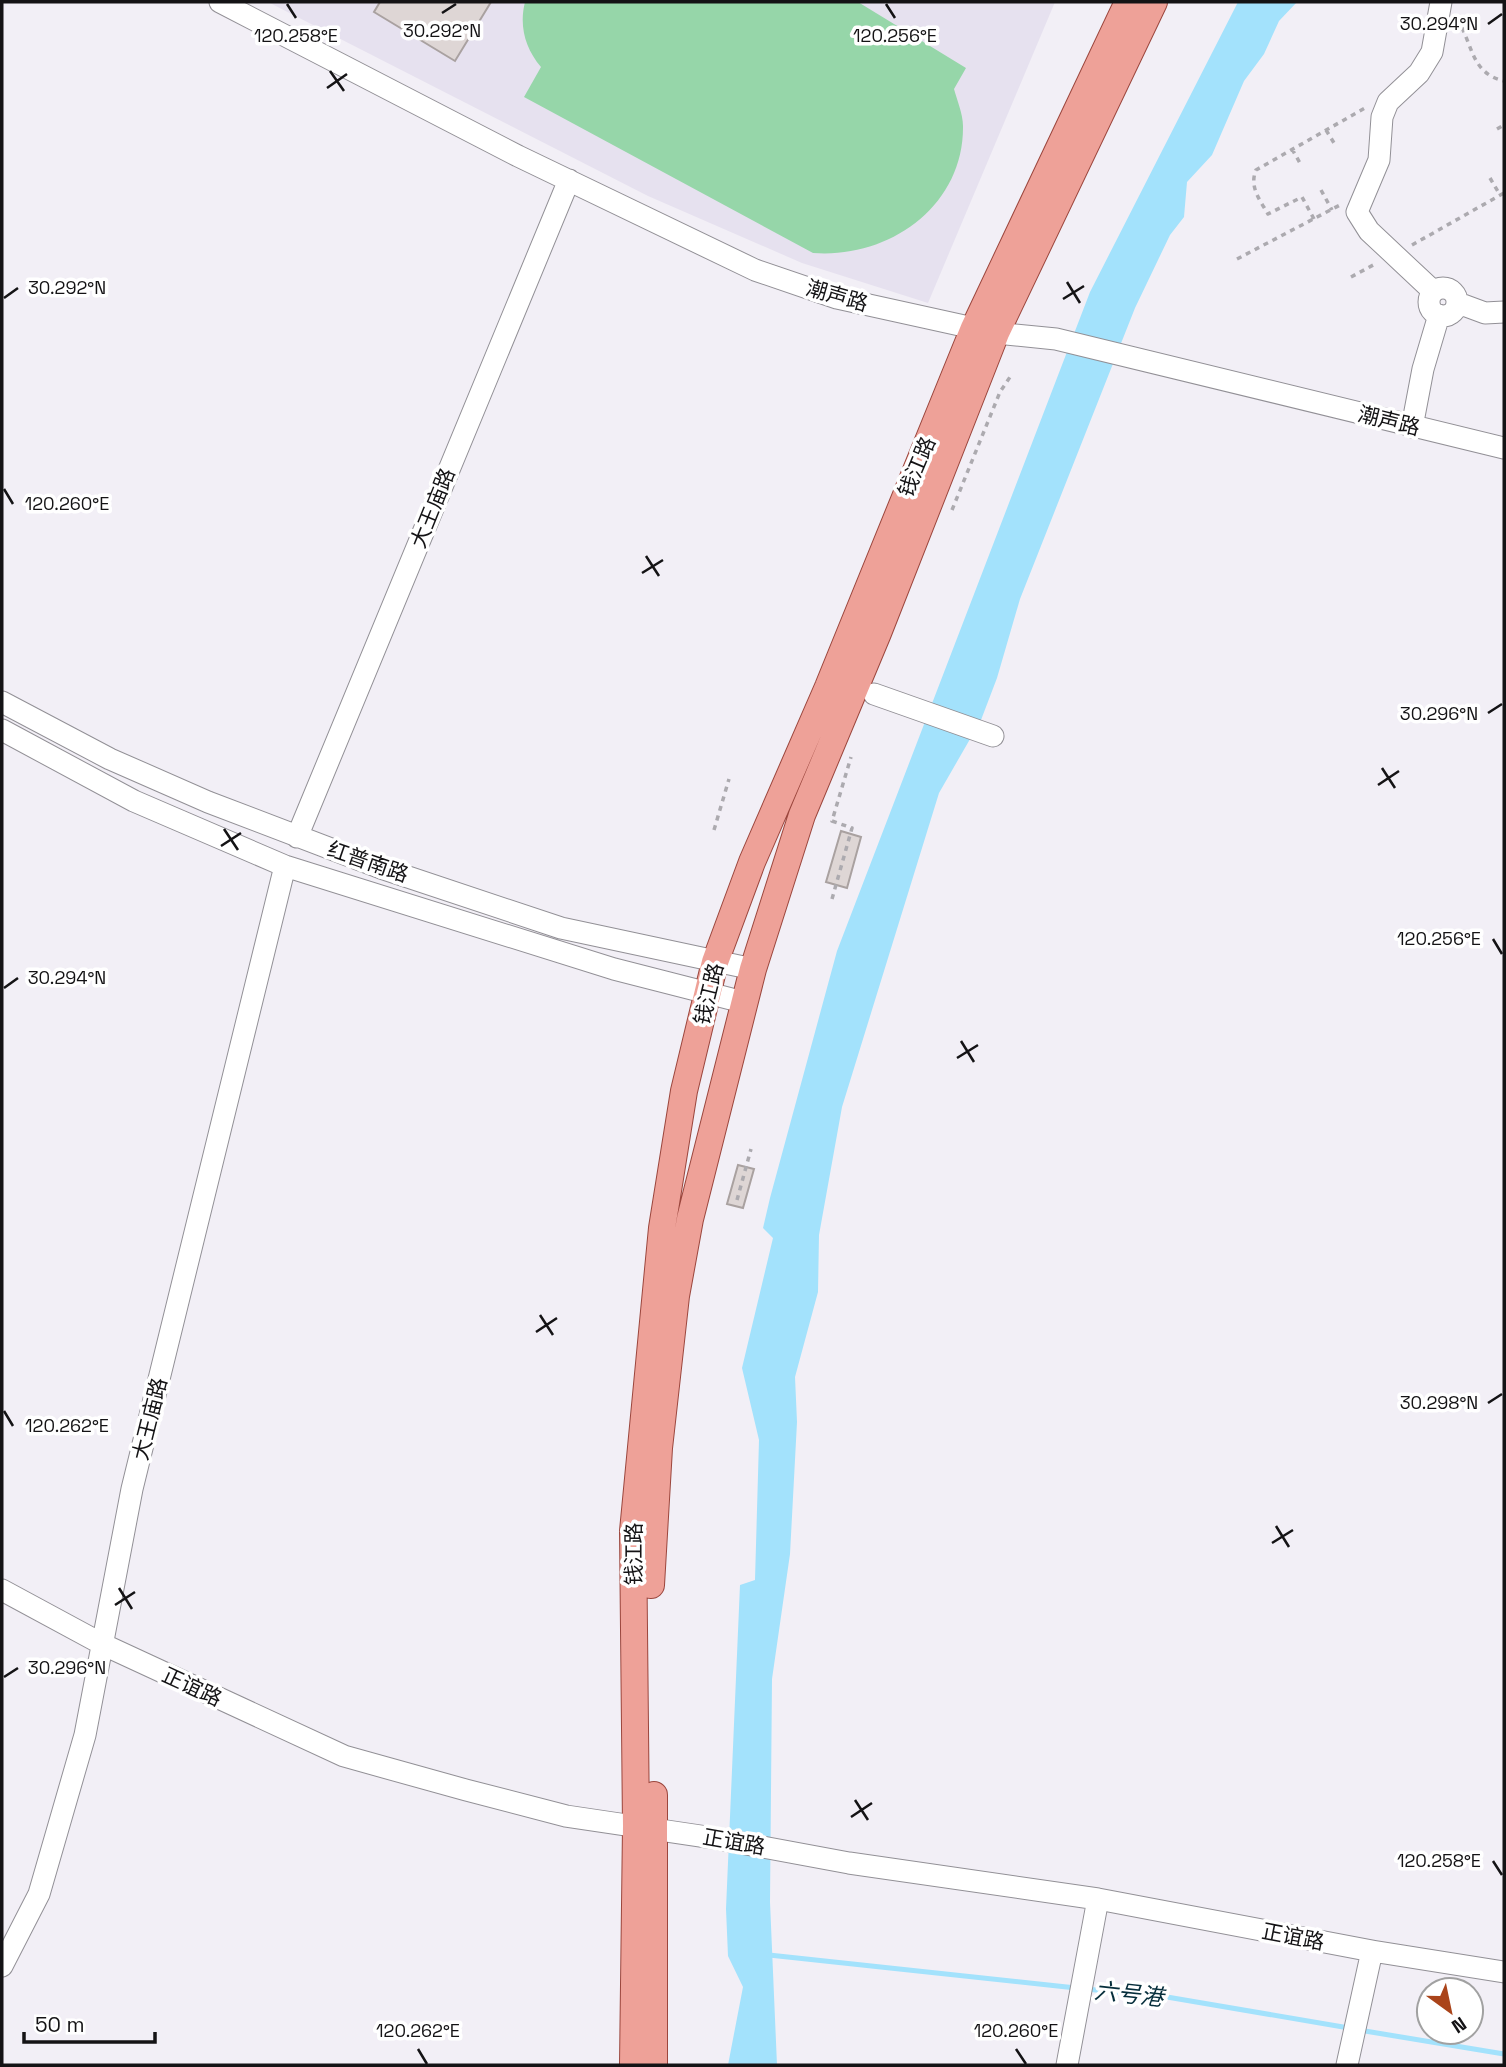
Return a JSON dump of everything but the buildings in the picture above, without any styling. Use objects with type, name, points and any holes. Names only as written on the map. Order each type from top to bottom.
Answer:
[{"type":"main road","name":"钱江路","points":[[654,2065],[633,1531],[667,1193],[684,1091],[715,962],[752,862],[1128,2]]},
{"type":"main road","name":"钱江路","points":[[633,2065],[659,1448],[676,1296],[690,1219],[743,1002],[802,815],[878,633],[985,331],[1154,2]]},
{"type":"street","name":"潮声路","points":[[220,2],[569,180],[755,270],[837,298],[985,331],[1056,339],[1504,448]]},
{"type":"street","points":[[1433,291],[1368,231],[1357,212],[1379,160],[1382,117],[1388,102],[1419,73],[1432,52],[1447,9]]},
{"type":"street","name":"大王庙路","points":[[297,837],[569,180]]},
{"type":"street","points":[[1458,303],[1451,314],[1438,315],[1429,307],[1433,291],[1440,287],[1453,290],[1458,303],[1485,313],[1504,312]]},
{"type":"street","points":[[1412,427],[1423,369],[1438,315]]},
{"type":"street","points":[[883,697],[993,736]]},
{"type":"street","name":"红普南路","points":[[2,702],[110,759],[297,837],[561,928],[753,969]]},
{"type":"street","name":"红普南路","points":[[2,730],[134,801],[285,866],[614,969],[743,1002]]},
{"type":"street","name":"大王庙路","points":[[2,1966],[39,1894],[85,1735],[132,1489],[285,866]]},
{"type":"street","name":"正谊路","points":[[2,1590],[102,1644],[344,1756],[566,1816],[1098,1899],[1372,1951],[1504,1972]]},
{"type":"street","points":[[1067,2065],[1098,1899]]},
{"type":"street","points":[[1347,2065],[1372,1951]]},
{"type":"path","points":[[1447,9],[1477,64],[1491,76],[1504,81]]},
{"type":"path","points":[[1314,219],[1302,197],[1268,214],[1255,191],[1253,177],[1256,170],[1367,108],[1388,102]]},
{"type":"path","points":[[1497,129],[1504,125]]},
{"type":"path","points":[[1326,130],[1334,143]]},
{"type":"path","points":[[1292,149],[1300,163]]},
{"type":"path","points":[[1351,277],[1502,194],[1490,178]]},
{"type":"path","points":[[1321,190],[1332,210]]},
{"type":"path","points":[[1237,259],[1364,192]]},
{"type":"path","points":[[949,517],[1000,392],[1012,374]]},
{"type":"path","points":[[832,899],[852,828],[832,821],[854,748]]},
{"type":"path","points":[[714,830],[729,779]]},
{"type":"path","points":[[737,1200],[751,1149]]},
{"type":"shaded area","points":[[268,2],[1055,2],[928,303],[802,263],[648,196]]},
{"type":"green space","points":[[525,2],[858,2],[966,68],[954,89],[963,126],[960,155],[951,181],[936,203],[917,222],[894,237],[841,253],[813,253],[524,97],[541,67],[531,52],[523,28]]},
{"type":"water","points":[[1238,2],[1297,2],[1279,21],[1264,54],[1244,81],[1212,155],[1187,182],[1184,217],[1170,235],[1135,308],[1020,599],[997,678],[981,720],[939,793],[842,1107],[819,1235],[818,1292],[795,1377],[797,1422],[790,1554],[772,1679],[770,1902],[777,2065],[728,2065],[743,1987],[728,1956],[726,1909],[740,1585],[755,1580],[759,1440],[742,1368],[773,1238],[763,1228],[770,1198],[837,951],[1090,292]]},
{"type":"waterway","name":"六号港","points":[[769,1955],[1076,1988]]},
{"type":"waterway","name":"六号港","points":[[1086,1989],[1167,1997],[1349,2028]]},
{"type":"waterway","name":"六号港","points":[[1359,2030],[1504,2054]]}]
